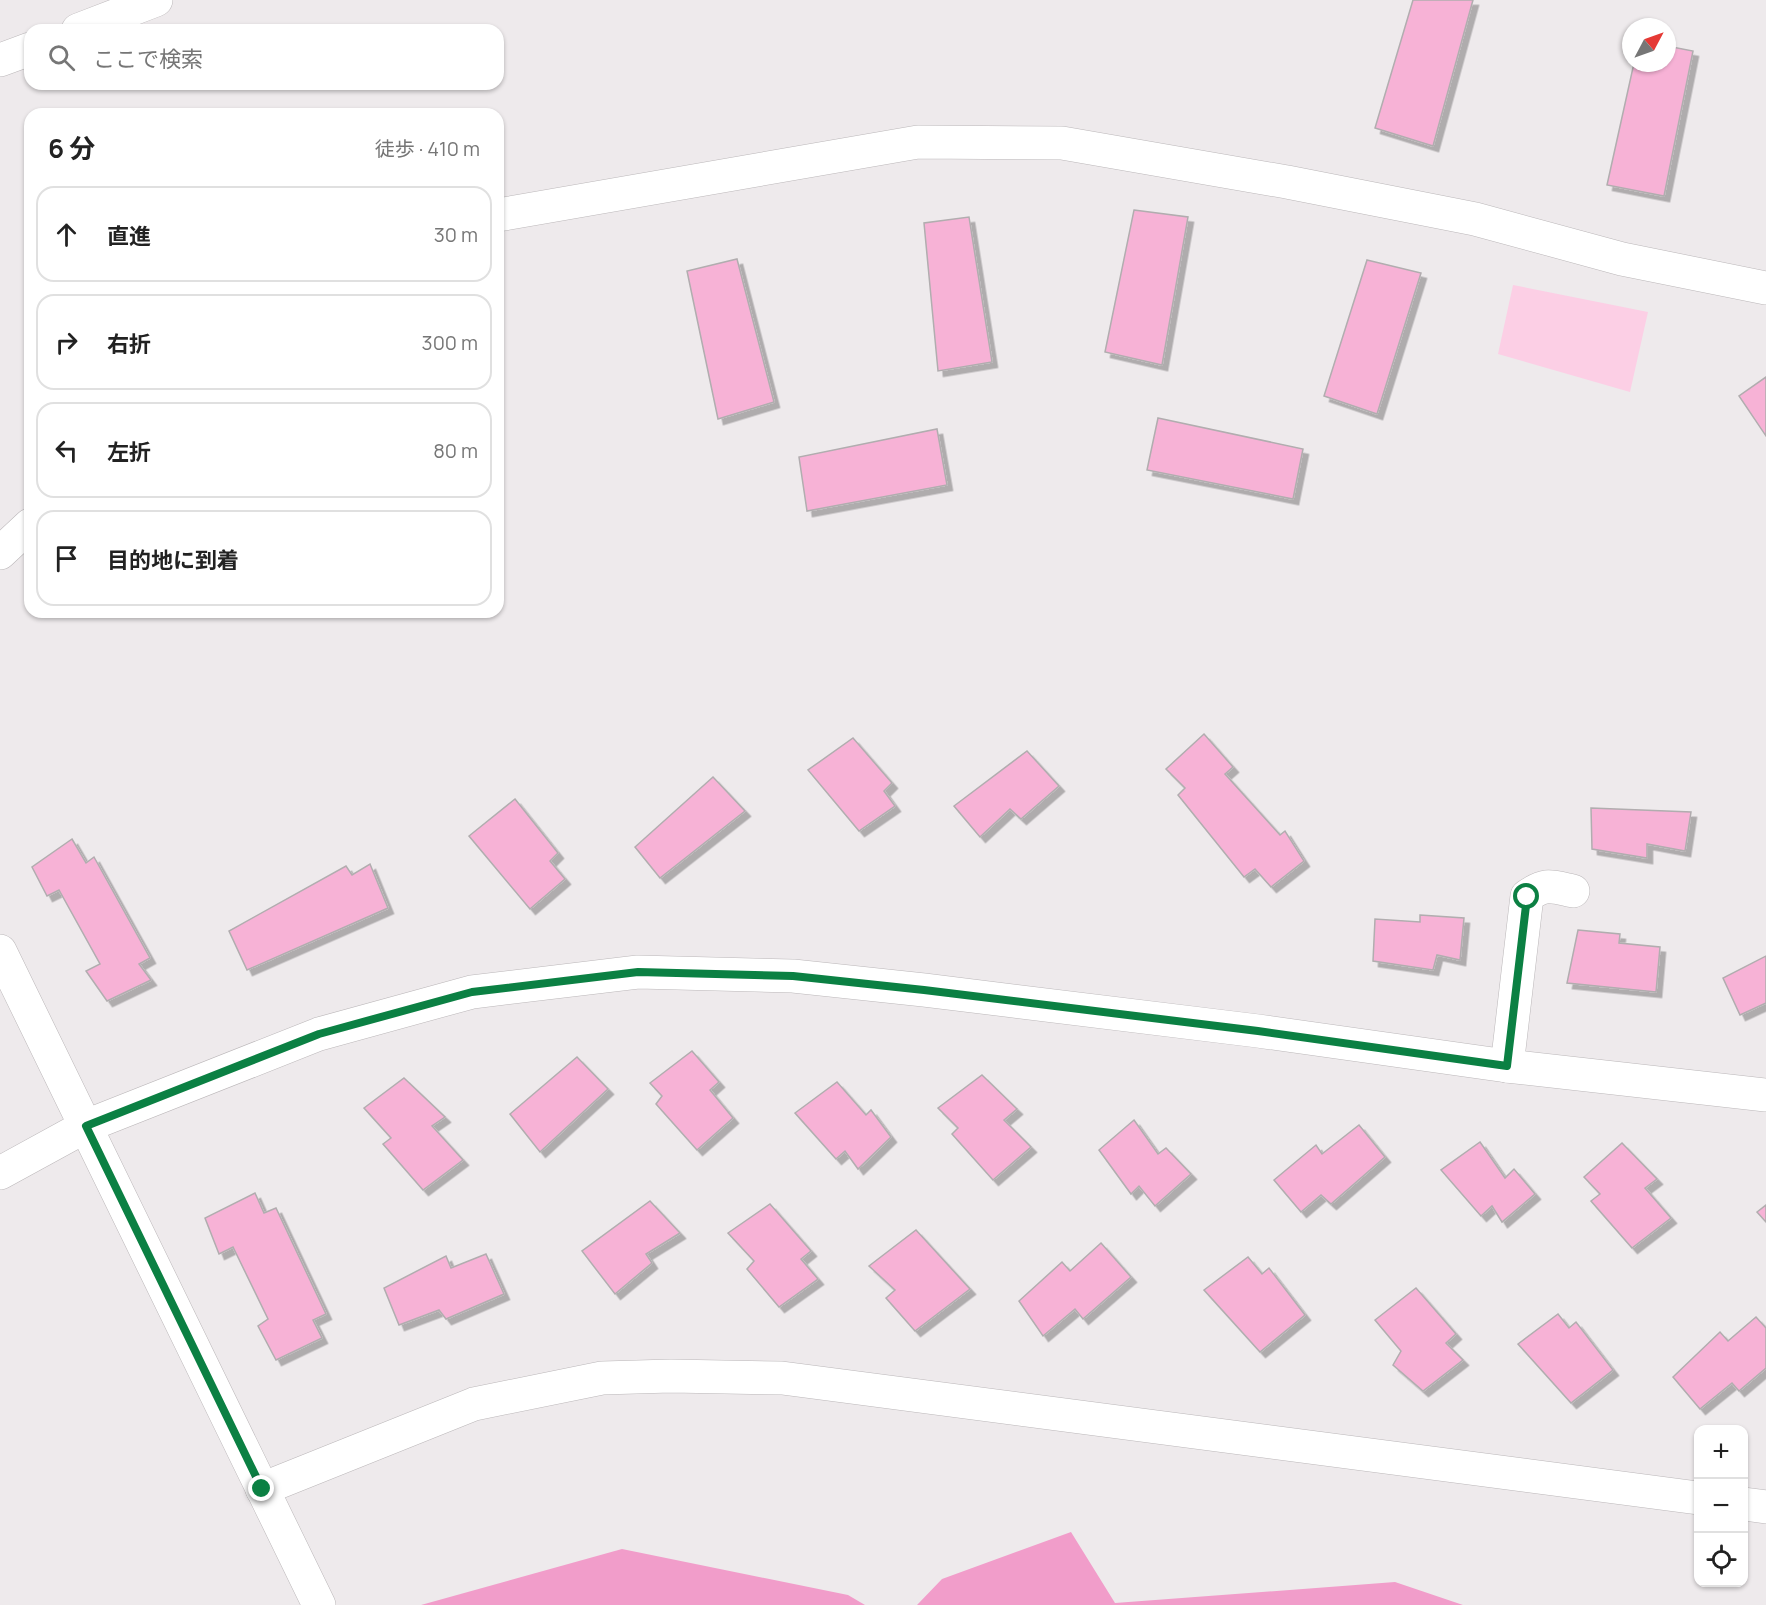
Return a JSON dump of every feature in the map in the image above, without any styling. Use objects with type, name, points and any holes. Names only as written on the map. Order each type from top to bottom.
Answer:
[{"type":"lane","points":[[94,24],[156,0]]},
{"type":"lane","points":[[0,60],[24,51]]},
{"type":"lane","points":[[504,214],[918,142],[1062,143],[1287,182],[1475,219],[1622,259],[1766,288]]},
{"type":"lane","points":[[0,553],[24,531]]},
{"type":"lane","points":[[1507,1066],[1527,897],[1539,887],[1550,886],[1573,891]]},
{"type":"lane","points":[[0,951],[319,1605]]},
{"type":"lane","points":[[0,1173],[86,1126],[330,1031],[472,992],[638,972],[793,976],[924,990],[1258,1031],[1507,1066],[1766,1095]]},
{"type":"lane","points":[[262,1489],[474,1404],[602,1378],[671,1376],[782,1378],[1694,1497]]},
{"type":"lane","points":[[1748,1505],[1766,1507]]},
{"type":"shaded area","points":[[1513,285],[1648,312],[1630,392],[1498,354]]},
{"type":"shaded area","points":[[1071,1532],[1115,1603],[1395,1582],[1463,1605],[917,1605],[942,1579]]},
{"type":"shaded area","points":[[622,1549],[848,1595],[865,1605],[421,1605]]},
{"type":"building","points":[[1413,0],[1473,0],[1433,146],[1375,128]]},
{"type":"building","points":[[1676,48],[1693,51],[1664,196],[1607,185],[1632,72],[1676,72]]},
{"type":"building","points":[[1134,210],[1188,217],[1162,365],[1105,352]]},
{"type":"building","points":[[969,217],[992,362],[938,371],[924,223]]},
{"type":"building","points":[[737,259],[774,402],[718,419],[687,271]]},
{"type":"building","points":[[1367,260],[1421,273],[1377,414],[1324,396]]},
{"type":"building","points":[[1766,377],[1766,436],[1739,396]]},
{"type":"building","points":[[1158,418],[1303,449],[1293,499],[1147,470]]},
{"type":"building","points":[[937,429],[947,485],[807,511],[799,457]]},
{"type":"building","points":[[1204,734],[1233,767],[1225,774],[1280,835],[1285,831],[1304,861],[1271,887],[1255,869],[1244,877],[1178,795],[1185,788],[1166,769]]},
{"type":"building","points":[[853,738],[892,783],[884,791],[895,806],[859,831],[808,770]]},
{"type":"building","points":[[1027,751],[1059,786],[1021,819],[1010,809],[980,837],[954,806]]},
{"type":"building","points":[[713,777],[745,811],[660,878],[635,847]]},
{"type":"building","points":[[515,799],[558,853],[550,861],[565,879],[530,909],[469,836]]},
{"type":"building","points":[[1591,808],[1691,812],[1685,851],[1647,844],[1647,858],[1592,849]]},
{"type":"building","points":[[72,839],[86,863],[94,857],[150,958],[139,964],[151,980],[107,1001],[86,971],[100,964],[59,890],[47,896],[32,867]]},
{"type":"building","points":[[370,864],[388,908],[247,970],[229,931],[346,866],[352,875]]},
{"type":"building","points":[[1420,915],[1464,918],[1460,960],[1437,955],[1433,970],[1373,961],[1375,919],[1420,922]]},
{"type":"building","points":[[1578,930],[1620,934],[1619,943],[1660,947],[1656,992],[1567,983]]},
{"type":"building","points":[[1766,956],[1766,1003],[1740,1015],[1723,978]]},
{"type":"building","points":[[692,1051],[719,1082],[710,1090],[733,1118],[697,1150],[656,1104],[662,1096],[650,1083]]},
{"type":"building","points":[[577,1057],[608,1089],[540,1152],[510,1114]]},
{"type":"building","points":[[982,1075],[1017,1109],[1004,1120],[1031,1147],[993,1180],[952,1134],[958,1128],[938,1108]]},
{"type":"building","points":[[404,1078],[445,1117],[432,1126],[463,1160],[423,1190],[383,1144],[391,1138],[364,1108]]},
{"type":"building","points":[[837,1082],[866,1115],[871,1110],[891,1137],[858,1169],[845,1151],[836,1159],[795,1113]]},
{"type":"building","points":[[1134,1120],[1158,1154],[1166,1148],[1191,1174],[1155,1206],[1139,1186],[1131,1194],[1099,1150]]},
{"type":"building","points":[[1359,1125],[1385,1157],[1331,1204],[1321,1195],[1301,1212],[1274,1180],[1316,1145],[1322,1154]]},
{"type":"building","points":[[1480,1142],[1505,1178],[1514,1169],[1535,1194],[1502,1222],[1492,1206],[1481,1216],[1441,1170]]},
{"type":"building","points":[[1622,1143],[1657,1179],[1645,1188],[1671,1218],[1632,1248],[1591,1201],[1600,1194],[1584,1177]]},
{"type":"building","points":[[255,1193],[264,1213],[276,1208],[326,1314],[313,1320],[322,1338],[276,1360],[258,1326],[268,1319],[233,1247],[219,1254],[205,1218]]},
{"type":"building","points":[[650,1201],[680,1233],[646,1254],[652,1263],[615,1294],[582,1251]]},
{"type":"building","points":[[770,1204],[811,1251],[801,1259],[818,1279],[779,1307],[747,1269],[754,1261],[728,1233]]},
{"type":"building","points":[[1766,1205],[1766,1222],[1757,1212]]},
{"type":"building","points":[[916,1230],[970,1289],[915,1331],[886,1298],[895,1290],[869,1266]]},
{"type":"building","points":[[1101,1243],[1131,1277],[1083,1319],[1075,1309],[1043,1336],[1019,1301],[1062,1262],[1070,1271]]},
{"type":"building","points":[[486,1254],[504,1294],[446,1319],[439,1310],[399,1325],[384,1288],[446,1256],[451,1268]]},
{"type":"building","points":[[1248,1257],[1262,1274],[1269,1268],[1305,1315],[1260,1352],[1204,1290]]},
{"type":"building","points":[[1416,1288],[1456,1334],[1446,1343],[1463,1360],[1423,1391],[1393,1365],[1401,1351],[1375,1320]]},
{"type":"building","points":[[1558,1314],[1569,1328],[1576,1322],[1613,1370],[1571,1403],[1518,1344]]},
{"type":"building","points":[[1756,1317],[1766,1328],[1766,1368],[1739,1391],[1732,1383],[1700,1409],[1673,1377],[1720,1332],[1728,1341]]},
{"type":"route","points":[[262,1489],[86,1126],[319,1034],[472,992],[638,972],[793,976],[924,990],[1258,1031],[1507,1066],[1527,897]]}]
